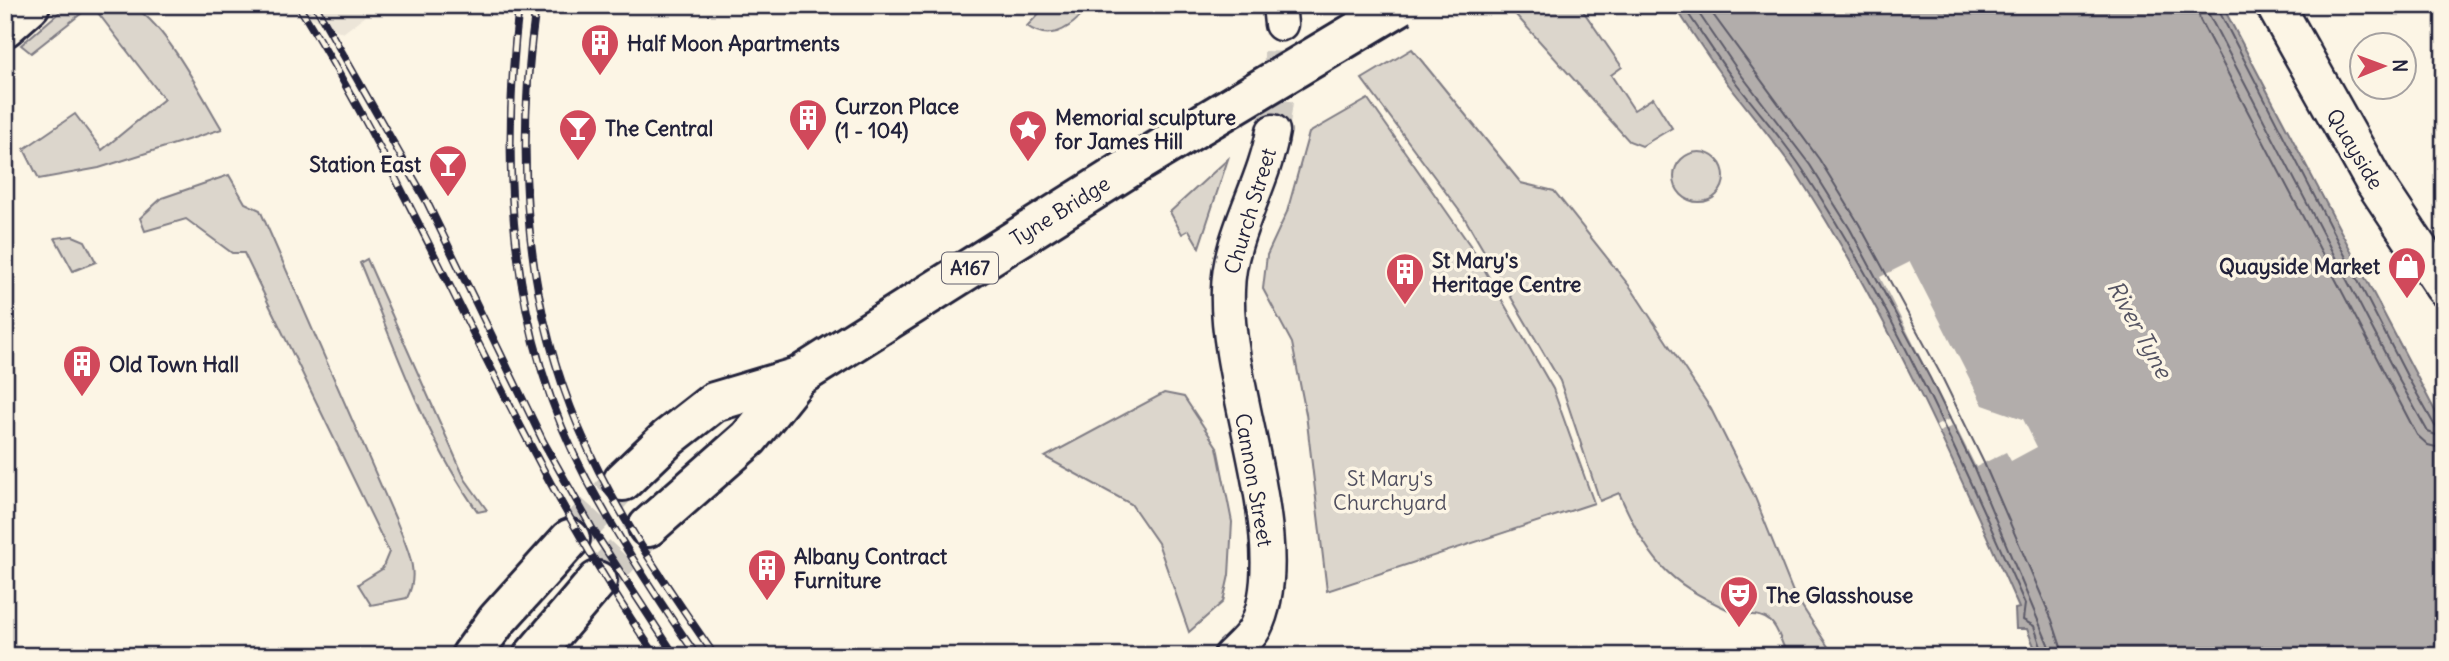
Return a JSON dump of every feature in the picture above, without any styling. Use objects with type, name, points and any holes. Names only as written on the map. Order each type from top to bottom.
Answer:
[{"type":"highway","points":[[5,27],[30,5]]},
{"type":"highway","name":"Tyne Bridge","points":[[623,481],[668,438],[715,402],[798,377],[1132,166],[1401,5]]},
{"type":"highway","name":"A167","points":[[648,527],[749,438],[798,377]]},
{"type":"highway","points":[[471,656],[497,620],[570,539]]},
{"type":"highway","points":[[533,656],[597,581]]},
{"type":"main road","name":"Quayside","points":[[2275,5],[2372,180],[2444,286]]},
{"type":"street","name":"Church Street","points":[[1228,332],[1231,265],[1265,164],[1273,131]]},
{"type":"street","name":"Cannon Street","points":[[1228,332],[1267,537],[1264,595],[1255,628],[1230,656]]},
{"type":"shaded area","points":[[285,5],[370,5],[363,18],[343,33]]},
{"type":"green space","points":[[68,5],[92,5],[31,53],[21,45]]},
{"type":"green space","points":[[92,5],[131,6],[156,26],[169,42],[222,129],[99,168],[39,179],[24,149],[75,114],[102,150],[164,99]]},
{"type":"green space","points":[[1047,5],[1090,5],[1070,26],[1054,33],[1036,31],[1027,26]]},
{"type":"green space","points":[[1507,5],[1579,5],[1622,67],[1611,75],[1634,110],[1653,98],[1672,128],[1642,146],[1629,141]]},
{"type":"green space","points":[[1412,49],[1521,183],[1554,191],[1631,288],[1711,409],[1754,495],[1793,592],[1834,656],[1789,656],[1771,622],[1731,611],[1708,600],[1689,589],[1661,566],[1640,535],[1619,493],[1600,501],[1560,381],[1464,217],[1362,79]]},
{"type":"green space","name":"St Mary's Churchyard","points":[[1368,99],[1472,248],[1553,389],[1594,503],[1327,591],[1306,414],[1292,343],[1263,289],[1267,255],[1287,212],[1309,133]]},
{"type":"green space","points":[[1699,152],[1716,160],[1724,177],[1716,194],[1699,202],[1682,194],[1674,177],[1682,160]]},
{"type":"green space","points":[[1228,159],[1199,247],[1189,230],[1182,234],[1170,212]]},
{"type":"green space","points":[[229,175],[245,203],[260,210],[396,520],[408,549],[412,569],[413,578],[407,598],[371,605],[358,584],[382,569],[389,552],[244,253],[232,253],[186,219],[145,231],[140,218],[162,198]]},
{"type":"green space","points":[[73,236],[85,241],[96,262],[73,271],[55,238]]},
{"type":"green space","points":[[367,259],[465,479],[487,510],[478,512],[459,484],[427,423],[360,263]]},
{"type":"green space","points":[[1164,393],[1184,397],[1217,447],[1232,522],[1229,575],[1223,602],[1189,632],[1158,543],[1131,504],[1045,457]]},
{"type":"water","name":"River Tyne","points":[[1674,5],[2222,5],[2444,428],[2444,656],[2038,656],[2027,629],[2016,629],[2015,609],[2019,608],[1918,388],[1861,281],[1799,177],[1721,75]]},
{"type":"pier","points":[[1910,262],[1983,405],[2023,419],[2037,447],[2011,461],[2006,452],[1976,467],[1955,425],[1939,432],[1936,426],[1951,418],[1880,277]]},
{"type":"tunnel","points":[[1273,131],[1279,86],[1281,24]]},
{"type":"tunnel","points":[[570,539],[623,481]]},
{"type":"tunnel","points":[[597,581],[648,527]]},
{"type":"railway","points":[[298,5],[390,167],[559,498],[605,578],[656,656]]},
{"type":"railway","points":[[315,5],[427,202],[543,441],[593,530],[675,656]]},
{"type":"railway","points":[[519,5],[513,66],[512,188],[526,308],[541,367],[561,424],[587,480],[640,570],[697,656]]},
{"type":"railway","points":[[536,5],[526,113],[526,166],[535,273],[545,325],[579,428],[608,488],[641,545],[715,656]]},
{"type":"place","name":"Half Moon Apartments","points":[[600,77]]},
{"type":"place","name":"Curzon Place (1 - 104)","points":[[808,152]]},
{"type":"place","name":"The Central","points":[[578,162]]},
{"type":"place","name":"Memorial sculpture for James Hill","points":[[1028,163]]},
{"type":"place","name":"Station East","points":[[448,198]]},
{"type":"place","name":"Quayside Market","points":[[2407,300]]},
{"type":"place","name":"St Mary's Heritage Centre","points":[[1405,306]]},
{"type":"place","name":"Old Town Hall","points":[[82,398]]},
{"type":"place","name":"Albany Contract Furniture","points":[[767,602]]},
{"type":"place","name":"The Glasshouse","points":[[1739,629]]}]
